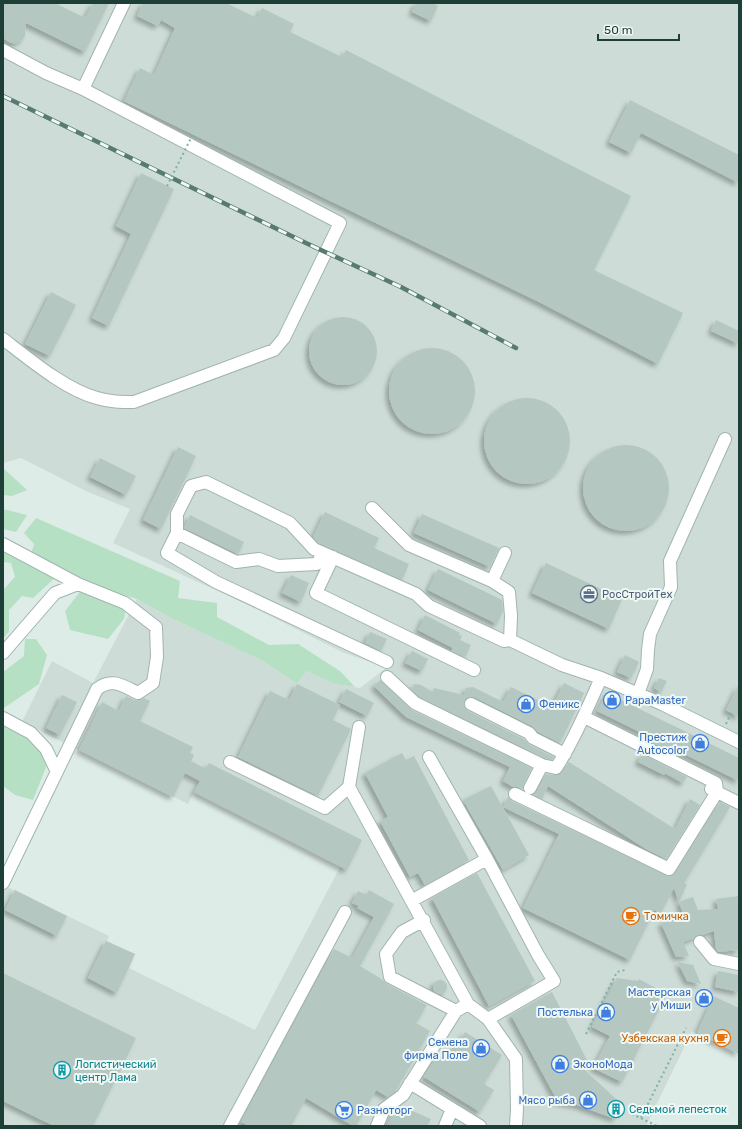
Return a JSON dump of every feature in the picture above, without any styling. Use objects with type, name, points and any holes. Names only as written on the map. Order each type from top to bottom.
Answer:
[{"type":"lane","points":[[83,89],[124,3]]},
{"type":"lane","points":[[3,50],[46,73],[83,89],[340,223],[284,338],[274,350],[134,402],[117,402],[96,398],[76,389],[44,370],[3,339]]},
{"type":"lane","points":[[638,694],[647,669],[650,634],[671,588],[670,561],[725,439]]},
{"type":"lane","points":[[387,662],[216,582],[167,553],[177,532],[176,514],[191,486],[206,482],[290,523],[314,549],[416,594],[429,606],[504,641],[510,640],[562,665],[601,678],[662,704],[739,742]]},
{"type":"lane","points":[[372,508],[409,545],[492,581],[509,592],[511,616],[510,640]]},
{"type":"lane","points":[[177,532],[236,562],[259,559],[278,566],[317,564],[328,555]]},
{"type":"lane","points":[[3,544],[78,584],[125,603],[156,627],[157,656],[153,683],[138,693],[117,683],[110,682],[103,684],[97,689],[3,884]]},
{"type":"lane","points":[[492,581],[505,553]]},
{"type":"lane","points":[[328,555],[316,593],[474,670]]},
{"type":"lane","points":[[3,653],[55,592],[78,584]]},
{"type":"lane","points":[[388,677],[415,702],[542,765],[556,768],[584,717],[601,678]]},
{"type":"lane","points":[[471,704],[529,733],[533,738],[565,754]]},
{"type":"lane","points":[[515,794],[669,869],[714,791],[716,783],[584,717]]},
{"type":"lane","points":[[3,718],[31,733],[46,749],[57,772]]},
{"type":"lane","points":[[359,727],[350,787],[424,920],[468,1004],[488,1019],[516,1059],[516,1126]]},
{"type":"lane","points":[[430,757],[538,955],[554,981],[488,1019]]},
{"type":"lane","points":[[230,762],[325,808],[350,787]]},
{"type":"lane","points":[[530,788],[542,765]]},
{"type":"lane","points":[[714,791],[739,803]]},
{"type":"lane","points":[[413,900],[487,859]]},
{"type":"lane","points":[[230,1126],[344,912]]},
{"type":"lane","points":[[424,920],[402,932],[386,954],[390,977],[456,1011]]},
{"type":"lane","points":[[700,942],[714,959],[739,964]]},
{"type":"lane","points":[[377,1126],[384,1109],[403,1095],[456,1011],[468,1004]]},
{"type":"lane","points":[[410,1083],[480,1126]]},
{"type":"lane","points":[[445,1126],[452,1109]]},
{"type":"path","points":[[167,186],[193,134]]},
{"type":"path","points":[[586,1034],[616,972],[625,970]]},
{"type":"path","points":[[641,1118],[686,1028]]},
{"type":"path","points":[[632,1114],[657,1126]]},
{"type":"shaded area","points":[[3,3],[739,3],[739,1054],[692,1031],[646,1126],[3,1126],[3,885],[109,936],[107,941],[135,954],[129,968],[255,1030],[340,867],[194,792],[188,804],[22,722],[52,661],[93,683],[137,599],[173,619],[263,661],[297,684],[306,671],[335,684],[360,688],[386,668],[342,652],[246,604],[113,543],[130,509],[88,492],[21,458],[3,463]]},
{"type":"green space","points":[[3,468],[27,490],[12,496],[3,495]]},
{"type":"green space","points":[[3,509],[27,515],[16,532],[3,529]]},
{"type":"green space","points":[[36,518],[180,581],[178,598],[217,603],[217,617],[269,645],[298,644],[340,671],[355,687],[335,684],[306,671],[297,684],[263,661],[173,619],[137,599],[86,583],[31,554],[34,544],[24,533]]},
{"type":"green space","points":[[3,551],[56,577],[33,598],[22,596],[9,610],[9,631],[3,639],[3,590],[15,577],[11,563],[3,562]]},
{"type":"green space","points":[[83,588],[126,608],[124,619],[108,639],[70,630],[65,611]]},
{"type":"green space","points":[[25,639],[36,639],[47,655],[39,684],[3,708],[3,672],[24,656]]},
{"type":"green space","points":[[3,723],[27,735],[48,762],[33,800],[15,795],[3,786]]},
{"type":"building","points":[[3,3],[55,3],[85,18],[93,3],[109,3],[85,52],[26,23],[25,36],[22,40],[15,44],[9,42],[3,38]]},
{"type":"building","points":[[143,3],[226,3],[257,18],[262,8],[294,24],[290,32],[342,57],[346,50],[631,196],[594,270],[683,313],[658,364],[541,303],[124,101],[140,68],[154,75],[175,28],[161,20],[158,26],[137,16]]},
{"type":"building","points":[[416,3],[433,3],[438,6],[431,21],[412,12]]},
{"type":"building","points":[[630,100],[739,155],[739,183],[641,133],[631,153],[609,142]]},
{"type":"building","points":[[141,173],[174,189],[109,326],[92,318],[131,234],[116,226]]},
{"type":"building","points":[[51,292],[76,305],[50,356],[25,344]]},
{"type":"building","points":[[343,317],[356,320],[367,327],[374,338],[377,351],[374,364],[367,375],[356,382],[343,385],[330,382],[319,375],[312,364],[309,351],[312,338],[319,327],[330,320]]},
{"type":"building","points":[[716,320],[739,331],[739,344],[711,331]]},
{"type":"building","points":[[432,348],[448,352],[462,361],[471,375],[475,391],[471,407],[462,421],[448,430],[432,434],[416,430],[402,421],[393,407],[389,391],[393,375],[402,361],[416,352]]},
{"type":"building","points":[[527,398],[543,402],[557,411],[566,425],[570,441],[566,457],[557,471],[543,480],[527,484],[511,480],[497,471],[488,457],[484,441],[488,425],[497,411],[511,402]]},
{"type":"building","points":[[626,445],[643,448],[657,457],[666,471],[669,488],[666,505],[657,519],[643,528],[626,531],[609,528],[595,519],[586,505],[583,488],[586,471],[595,457],[609,448]]},
{"type":"building","points":[[178,447],[196,456],[161,529],[143,520]]},
{"type":"building","points":[[100,458],[136,476],[126,495],[90,477]]},
{"type":"building","points":[[325,512],[379,538],[374,548],[409,564],[402,580],[318,543],[313,537]]},
{"type":"building","points":[[422,514],[499,548],[490,567],[414,533]]},
{"type":"building","points":[[190,515],[244,542],[238,554],[184,528]]},
{"type":"building","points":[[546,563],[622,599],[609,629],[532,593]]},
{"type":"building","points":[[438,569],[502,600],[503,611],[497,624],[428,590]]},
{"type":"building","points":[[291,575],[309,583],[301,602],[282,593]]},
{"type":"building","points":[[425,615],[460,633],[459,635],[462,636],[460,640],[471,645],[465,657],[451,651],[453,648],[418,630]]},
{"type":"building","points":[[370,632],[387,639],[381,651],[365,643]]},
{"type":"building","points":[[412,651],[428,659],[422,671],[405,663]]},
{"type":"building","points":[[625,655],[639,662],[631,678],[617,672]]},
{"type":"building","points":[[659,678],[667,681],[661,692],[654,688]]},
{"type":"building","points":[[380,680],[412,710],[532,768],[523,785],[523,789],[513,787],[503,781],[510,767],[406,717],[374,686]]},
{"type":"building","points":[[564,683],[584,693],[560,743],[538,732],[532,726],[474,697],[467,698],[464,704],[468,711],[524,739],[530,745],[554,757],[552,760],[544,758],[419,697],[411,690],[414,684],[421,685],[433,692],[434,688],[464,695],[466,688],[473,687],[503,702],[511,687],[552,707]]},
{"type":"building","points":[[297,684],[340,705],[333,720],[351,729],[318,796],[238,757],[270,691],[289,700]]},
{"type":"building","points":[[739,684],[739,717],[726,710]]},
{"type":"building","points":[[346,689],[374,703],[367,716],[339,702]]},
{"type":"building","points":[[607,693],[739,758],[739,781],[676,750],[674,754],[648,741],[650,737],[597,711]]},
{"type":"building","points":[[62,695],[77,702],[60,735],[46,728]]},
{"type":"building","points":[[126,696],[135,700],[144,698],[150,701],[140,721],[193,747],[190,753],[194,755],[191,761],[206,769],[209,763],[362,840],[347,870],[194,792],[200,781],[185,773],[173,797],[79,750],[102,702],[119,711]]},
{"type":"building","points":[[402,753],[406,760],[414,756],[469,860],[425,885],[418,873],[410,877],[380,821],[388,817],[365,773]]},
{"type":"building","points":[[642,754],[687,777],[683,783],[665,773],[664,775],[638,762]]},
{"type":"building","points":[[569,762],[675,829],[690,799],[700,805],[666,859],[646,849],[548,786],[542,799],[533,795],[537,791],[546,774],[559,775]]},
{"type":"building","points":[[491,786],[529,855],[503,870],[463,800]]},
{"type":"building","points":[[508,797],[512,801],[669,876],[675,873],[720,802],[730,807],[684,883],[687,884],[679,902],[674,888],[659,917],[655,909],[630,960],[523,908],[559,834],[503,807]]},
{"type":"building","points":[[477,873],[535,981],[489,1006],[432,898]]},
{"type":"building","points":[[15,890],[67,916],[57,936],[5,910]]},
{"type":"building","points":[[369,890],[394,904],[360,966],[387,984],[427,1005],[416,1023],[430,1031],[395,1092],[388,1097],[376,1090],[356,1126],[353,1126],[306,1098],[291,1126],[249,1126],[241,1122],[334,949],[352,958],[374,917],[357,908],[359,906],[352,903],[358,891],[366,895]]},
{"type":"building","points":[[739,896],[739,950],[718,952],[716,949],[714,931],[698,935],[683,942],[689,956],[676,957],[661,923],[683,914],[679,902],[693,897],[698,910],[718,909],[716,899]]},
{"type":"building","points":[[106,941],[135,954],[117,993],[88,978]]},
{"type":"building","points":[[678,962],[693,965],[701,984],[687,981]]},
{"type":"building","points":[[718,971],[739,975],[739,992],[715,987]]},
{"type":"building","name":"Логистический центр Лама","points":[[3,973],[136,1038],[93,1126],[54,1126],[3,1101]]},
{"type":"building","points":[[617,978],[638,981],[639,979],[667,994],[622,1082],[593,1068],[610,1036],[592,1027]]},
{"type":"building","points":[[440,980],[445,982],[447,987],[445,992],[440,994],[435,992],[433,987],[435,982]]},
{"type":"building","points":[[552,992],[590,1066],[572,1058],[616,1099],[624,1103],[615,1119],[577,1105],[558,1102],[511,1015]]},
{"type":"building","points":[[713,996],[739,1008],[739,1054],[697,1033],[710,1004],[711,1006]]},
{"type":"building","points":[[465,1032],[502,1055],[484,1084],[494,1090],[480,1112],[424,1077],[438,1055],[447,1061]]},
{"type":"building","points":[[401,1106],[431,1119],[427,1126],[387,1126],[394,1111]]},
{"type":"railway","points":[[3,96],[308,244],[401,287],[516,348]]},
{"type":"place","name":"РосСтройТех","points":[[589,594]]},
{"type":"place","name":"PapaMaster","points":[[612,700]]},
{"type":"place","name":"Феникс","points":[[526,704]]},
{"type":"place","name":"Престиж Autocolor","points":[[700,743]]},
{"type":"place","name":"Томичка","points":[[631,916]]},
{"type":"place","name":"Мастерская у Миши","points":[[704,998]]},
{"type":"place","name":"Постелька","points":[[606,1012]]},
{"type":"place","name":"Узбекская кухня","points":[[722,1038]]},
{"type":"place","name":"Семена фирма Поле","points":[[481,1048]]},
{"type":"place","name":"ЭконоМода","points":[[560,1064]]},
{"type":"place","name":"Логистический центр Лама","points":[[62,1070]]},
{"type":"place","name":"Мясо рыба","points":[[588,1100]]},
{"type":"place","name":"Седьмой лепесток","points":[[616,1109]]},
{"type":"place","name":"Разноторг","points":[[344,1110]]}]
